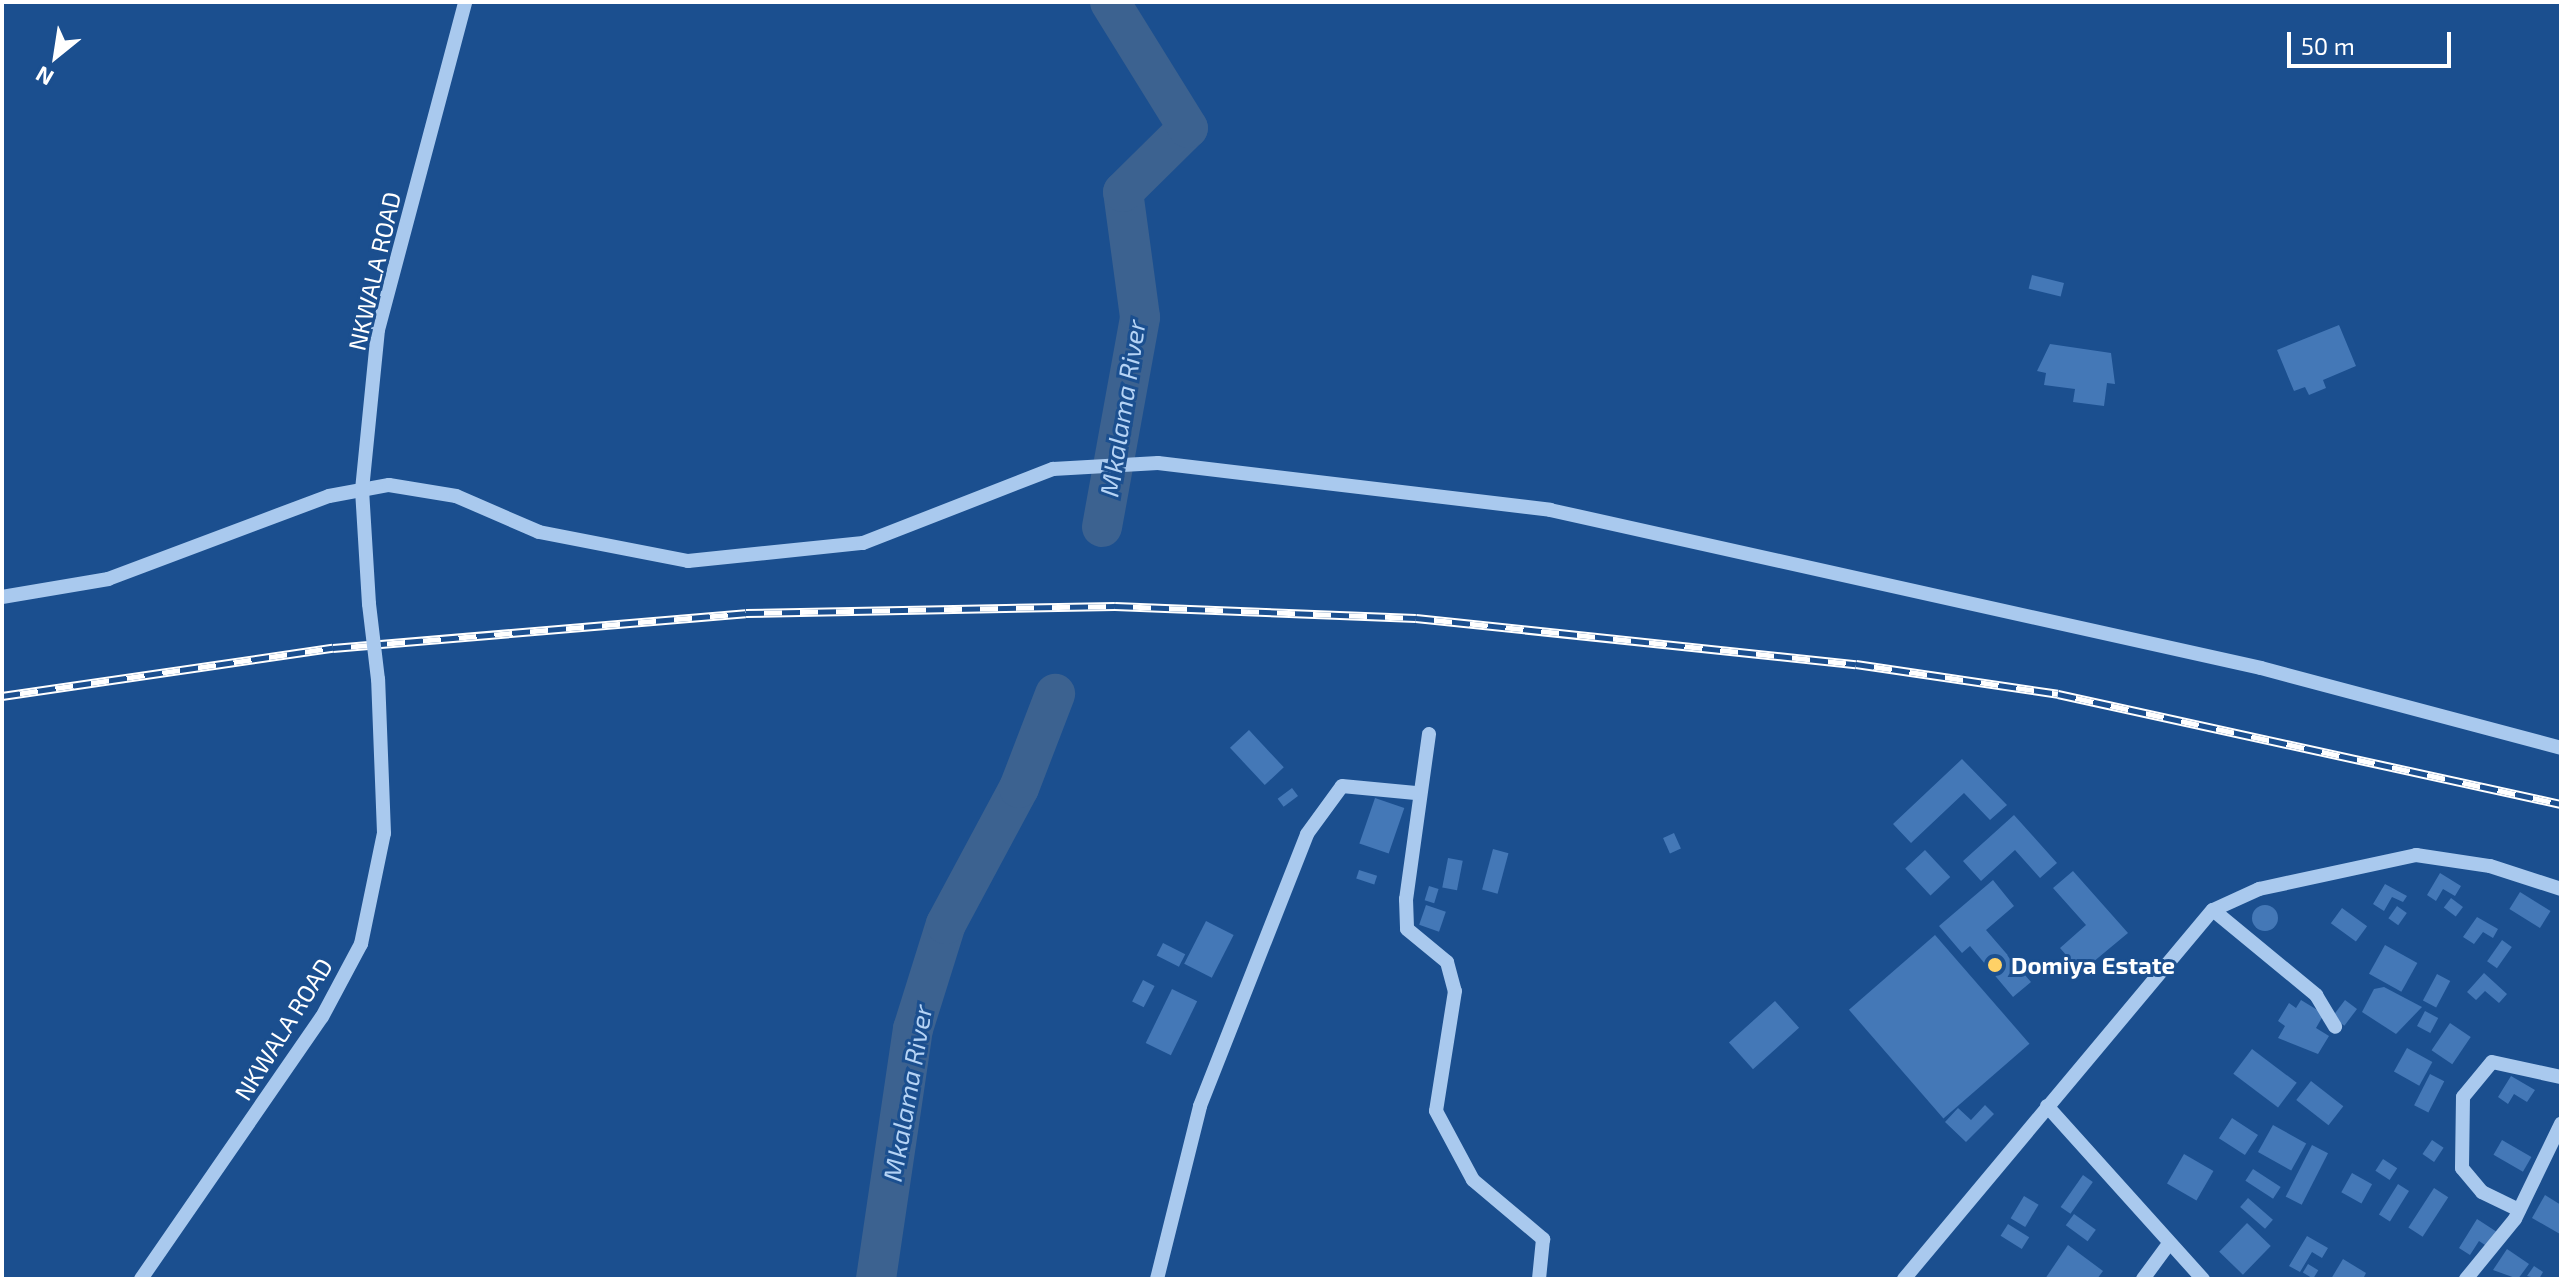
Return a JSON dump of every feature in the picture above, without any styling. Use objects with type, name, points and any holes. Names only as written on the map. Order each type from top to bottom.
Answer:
[{"type":"street","name":"NKWALA ROAD","points":[[141,1279],[322,1017],[361,944],[384,833],[378,679],[369,604],[362,490],[378,330],[465,2]]},
{"type":"street","points":[[2,597],[108,579],[362,490],[423,488],[539,532],[688,561],[863,543],[1053,469],[1114,460],[1357,482],[1550,510],[2261,668],[2561,748]]},
{"type":"street","points":[[1429,734],[1416,793],[1419,836],[1407,929],[1447,962],[1455,991],[1456,1021],[1434,1088],[1436,1111],[1473,1180],[1543,1239],[1539,1279]]},
{"type":"street","points":[[1157,1279],[1200,1106],[1307,834],[1342,786],[1416,793]]},
{"type":"street","points":[[1904,1279],[2213,910],[2259,889],[2416,855],[2490,866],[2561,889]]},
{"type":"street","points":[[2213,910],[2316,995],[2335,1027]]},
{"type":"street","points":[[2519,1210],[2482,1192],[2462,1168],[2463,1097],[2492,1062],[2561,1077]]},
{"type":"street","points":[[2047,1106],[2168,1245],[2203,1279]]},
{"type":"street","points":[[2466,1279],[2519,1210],[2561,1124]]},
{"type":"street","points":[[2143,1279],[2168,1245]]},
{"type":"building","points":[[2032,275],[2064,283],[2061,297],[2029,289]]},
{"type":"building","points":[[2339,325],[2356,366],[2323,380],[2326,388],[2309,395],[2305,387],[2294,391],[2277,350]]},
{"type":"building","points":[[2050,344],[2111,353],[2115,384],[2107,383],[2104,406],[2073,402],[2075,389],[2044,385],[2046,373],[2037,371]]},
{"type":"building","points":[[1249,730],[1284,767],[1265,785],[1230,748]]},
{"type":"building","points":[[1962,759],[2007,805],[1990,820],[1964,793],[1911,843],[1893,824]]},
{"type":"building","points":[[1292,788],[1298,796],[1284,807],[1278,799]]},
{"type":"building","points":[[1375,798],[1404,808],[1389,853],[1359,843]]},
{"type":"building","points":[[2014,815],[2057,863],[2040,878],[2015,850],[1981,881],[1963,861]]},
{"type":"building","points":[[1674,833],[1681,849],[1670,853],[1663,838]]},
{"type":"building","points":[[1493,849],[1508,853],[1498,894],[1482,890]]},
{"type":"building","points":[[1925,850],[1950,877],[1930,895],[1905,868]]},
{"type":"building","points":[[1448,858],[1463,861],[1457,890],[1442,887]]},
{"type":"building","points":[[1359,870],[1377,876],[1374,884],[1356,879]]},
{"type":"building","points":[[2073,871],[2128,933],[2081,972],[2060,948],[2086,925],[2053,888]]},
{"type":"building","points":[[2440,873],[2461,886],[2455,896],[2443,889],[2436,901],[2427,895]]},
{"type":"building","points":[[1993,880],[2014,906],[1986,930],[2031,982],[2013,997],[1970,946],[1962,953],[1939,926]]},
{"type":"building","points":[[2385,884],[2407,896],[2403,902],[2392,897],[2384,911],[2373,904]]},
{"type":"building","points":[[1429,886],[1439,889],[1434,903],[1425,900]]},
{"type":"building","points":[[2520,892],[2551,911],[2540,928],[2509,909]]},
{"type":"building","points":[[2451,898],[2463,907],[2456,917],[2444,908]]},
{"type":"building","points":[[1426,905],[1446,912],[1439,932],[1419,925]]},
{"type":"building","points":[[2265,905],[2274,909],[2278,918],[2274,927],[2265,931],[2256,927],[2252,918],[2256,909]]},
{"type":"building","points":[[2397,906],[2407,913],[2398,925],[2388,918]]},
{"type":"building","points":[[2342,908],[2367,926],[2356,942],[2331,923]]},
{"type":"building","points":[[2477,917],[2498,929],[2493,938],[2483,932],[2474,944],[2463,937]]},
{"type":"building","points":[[1206,921],[1234,935],[1212,978],[1184,964]]},
{"type":"building","points":[[1935,935],[2029,1044],[1943,1118],[1849,1010]]},
{"type":"building","points":[[2502,940],[2512,947],[2497,968],[2487,961]]},
{"type":"building","points":[[1163,943],[1185,954],[1179,967],[1157,955]]},
{"type":"building","points":[[2385,945],[2417,963],[2401,992],[2369,974]]},
{"type":"building","points":[[2484,973],[2507,994],[2499,1003],[2485,991],[2476,1000],[2467,992]]},
{"type":"building","points":[[2437,974],[2450,981],[2436,1008],[2423,1000]]},
{"type":"building","points":[[1143,980],[1155,986],[1144,1007],[1132,1001]]},
{"type":"building","points":[[2384,987],[2422,1007],[2396,1034],[2362,1012],[2374,989]]},
{"type":"building","points":[[1172,989],[1197,1001],[1171,1055],[1146,1043]]},
{"type":"building","points":[[2301,1000],[2324,1014],[2316,1028],[2329,1036],[2318,1054],[2278,1038],[2285,1026],[2278,1021],[2289,1003],[2296,1008]]},
{"type":"building","points":[[2345,1000],[2357,1009],[2344,1026],[2332,1017]]},
{"type":"building","points":[[1775,1001],[1799,1028],[1753,1069],[1729,1042]]},
{"type":"building","points":[[2425,1011],[2438,1018],[2430,1033],[2417,1026]]},
{"type":"building","points":[[2450,1023],[2471,1037],[2452,1064],[2432,1050]]},
{"type":"building","points":[[2407,1048],[2432,1062],[2419,1086],[2394,1072]]},
{"type":"building","points":[[2252,1049],[2297,1083],[2278,1107],[2233,1074]]},
{"type":"building","points":[[2430,1074],[2444,1081],[2428,1112],[2414,1105]]},
{"type":"building","points":[[2511,1076],[2535,1090],[2527,1102],[2514,1094],[2508,1104],[2498,1097]]},
{"type":"building","points":[[2311,1081],[2343,1106],[2329,1125],[2296,1100]]},
{"type":"building","points":[[1985,1105],[1994,1114],[1966,1142],[1945,1122],[1958,1108],[1971,1120]]},
{"type":"building","points":[[2232,1118],[2258,1135],[2245,1155],[2219,1138]]},
{"type":"building","points":[[2273,1125],[2306,1143],[2291,1171],[2258,1152]]},
{"type":"building","points":[[2432,1140],[2444,1148],[2434,1162],[2422,1154]]},
{"type":"building","points":[[2502,1140],[2531,1157],[2523,1172],[2494,1155]]},
{"type":"building","points":[[2312,1145],[2328,1153],[2302,1205],[2286,1197]]},
{"type":"building","points":[[2184,1154],[2213,1171],[2196,1200],[2167,1183]]},
{"type":"building","points":[[2383,1159],[2397,1168],[2390,1180],[2375,1171]]},
{"type":"building","points":[[2253,1169],[2281,1187],[2273,1199],[2245,1181]]},
{"type":"building","points":[[2352,1173],[2372,1184],[2361,1203],[2341,1192]]},
{"type":"building","points":[[2083,1175],[2093,1182],[2070,1214],[2061,1207]]},
{"type":"building","points":[[2398,1184],[2409,1191],[2390,1221],[2379,1215]]},
{"type":"building","points":[[2434,1188],[2448,1197],[2423,1237],[2408,1227]]},
{"type":"building","points":[[2545,1195],[2561,1205],[2560,1234],[2532,1218]]},
{"type":"building","points":[[2024,1196],[2039,1205],[2025,1227],[2011,1218]]},
{"type":"building","points":[[2248,1198],[2273,1220],[2265,1229],[2240,1207]]},
{"type":"building","points":[[2074,1214],[2096,1230],[2088,1241],[2066,1225]]},
{"type":"building","points":[[2477,1219],[2500,1234],[2491,1249],[2479,1241],[2470,1255],[2459,1248]]},
{"type":"building","points":[[2247,1223],[2271,1246],[2243,1275],[2219,1252]]},
{"type":"building","points":[[2008,1224],[2029,1237],[2022,1249],[2001,1236]]},
{"type":"building","points":[[2307,1236],[2328,1248],[2322,1258],[2312,1252],[2300,1272],[2289,1266]]},
{"type":"building","points":[[2068,1245],[2103,1271],[2097,1279],[2045,1279]]},
{"type":"building","points":[[2507,1249],[2529,1264],[2518,1279],[2493,1270]]},
{"type":"building","points":[[2343,1259],[2366,1273],[2363,1279],[2331,1279]]},
{"type":"building","points":[[2308,1264],[2318,1270],[2313,1279],[2303,1273]]},
{"type":"building","points":[[2534,1266],[2543,1272],[2539,1279],[2527,1276]]},
{"type":"waterway","name":"Mkalama River","points":[[1102,527],[1140,317],[1123,192],[1188,128],[1110,2]]},
{"type":"waterway","name":"Mkalama River","points":[[876,1279],[913,1029],[946,924],[1019,788],[1055,694]]},
{"type":"railway","points":[[2,696],[333,648],[746,613],[1115,606],[1416,618],[1856,664],[2058,694],[2561,804]]},
{"type":"place","name":"Domiya Estate","points":[[1995,965]]}]
